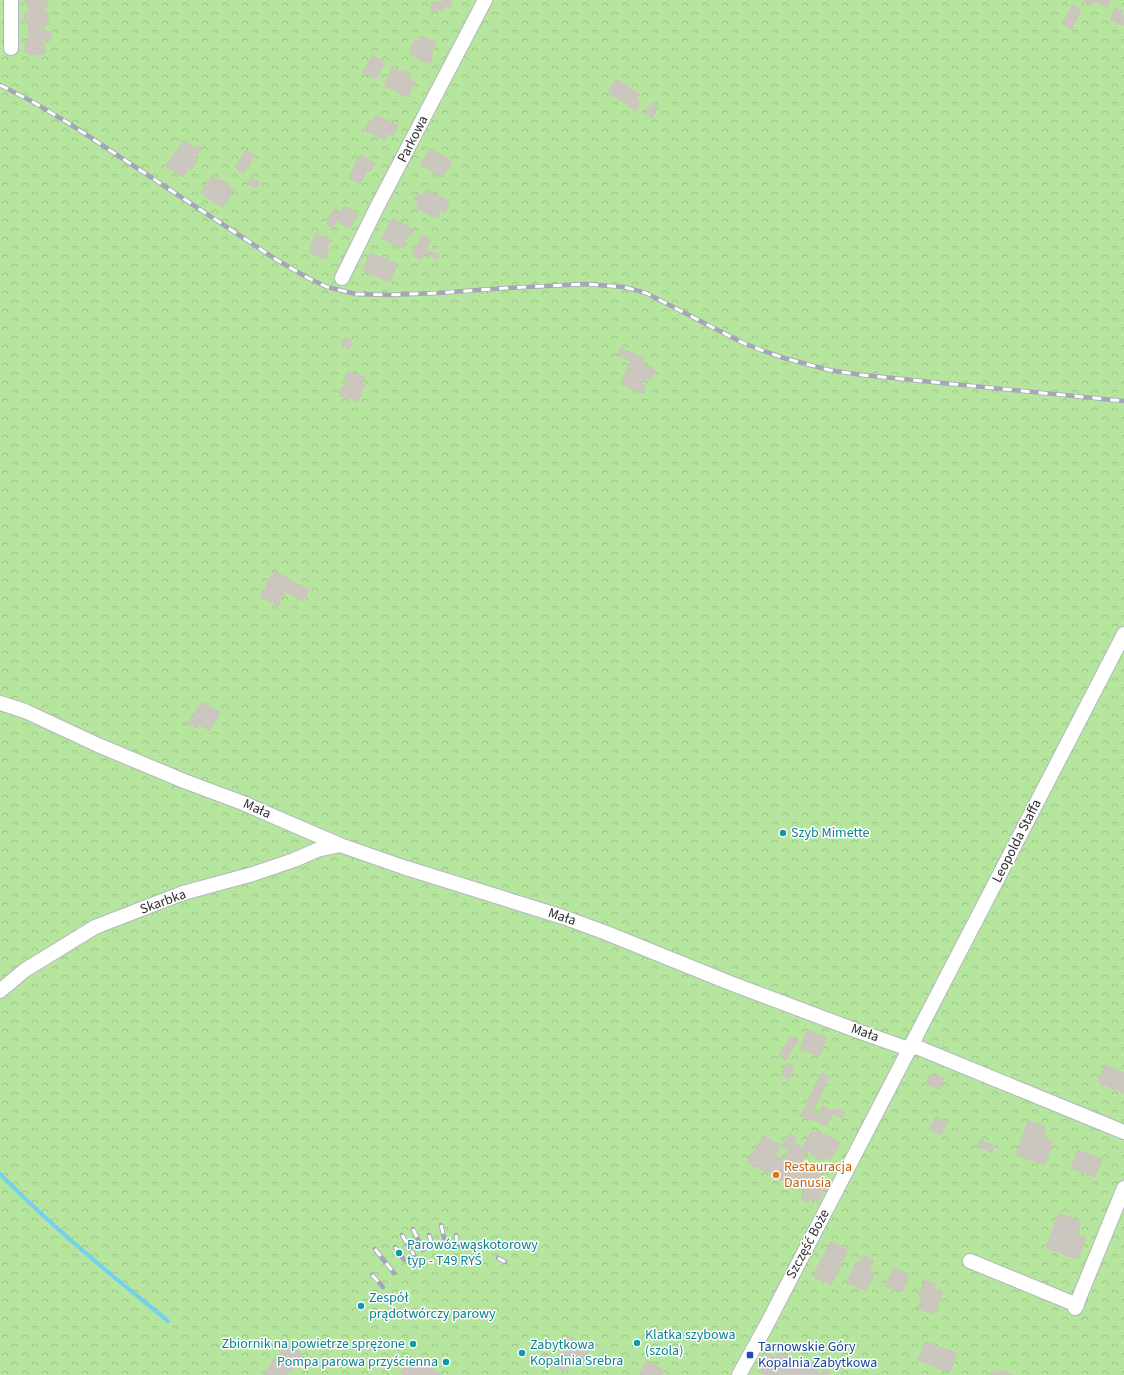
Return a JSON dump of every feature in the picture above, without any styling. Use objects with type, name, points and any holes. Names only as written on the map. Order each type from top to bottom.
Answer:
[{"type":"street","points":[[11,0],[11,48]]},
{"type":"street","name":"Parkowa","points":[[342,278],[377,207],[485,0]]},
{"type":"street","name":"Leopolda Staffa","points":[[910,1048],[1124,634]]},
{"type":"street","name":"Mała","points":[[0,703],[25,711],[98,745],[184,781],[243,803],[340,845],[403,867],[563,917],[604,932],[751,991],[903,1047],[919,1048],[1124,1132]]},
{"type":"street","name":"Skarbka","points":[[0,991],[25,970],[95,927],[183,893],[253,874],[294,860],[317,850],[340,845]]},
{"type":"street","name":"Szczęść Boże","points":[[739,1375],[766,1326],[910,1048]]},
{"type":"street","points":[[970,1261],[1076,1307],[1124,1188]]},
{"type":"green space","points":[[0,0],[1124,0],[1124,1375],[0,1375]]},
{"type":"building","points":[[24,0],[47,0],[48,7],[44,7],[44,13],[48,13],[28,14],[28,3],[24,4]]},
{"type":"building","points":[[443,0],[451,0],[451,7],[443,7]]},
{"type":"building","points":[[1085,0],[1110,0],[1107,7],[1092,1],[1090,6],[1084,3]]},
{"type":"building","points":[[431,2],[443,2],[443,10],[431,10]]},
{"type":"building","points":[[1072,5],[1081,9],[1072,29],[1063,25]]},
{"type":"building","points":[[1115,8],[1123,11],[1118,23],[1110,19]]},
{"type":"building","points":[[48,13],[48,25],[44,25],[44,31],[48,32],[28,32],[29,22],[25,22],[24,14]]},
{"type":"building","points":[[1122,15],[1124,16],[1124,25],[1118,23]]},
{"type":"building","points":[[28,32],[51,32],[51,40],[44,40],[45,54],[30,55],[29,53],[25,53],[25,41],[26,43],[29,43]]},
{"type":"building","points":[[421,36],[436,43],[430,55],[433,56],[430,64],[423,60],[420,61],[409,53],[415,40],[418,41]]},
{"type":"building","points":[[372,56],[385,62],[376,79],[363,73]]},
{"type":"building","points":[[392,68],[401,72],[402,70],[410,74],[408,78],[415,81],[408,97],[384,86]]},
{"type":"building","points":[[616,79],[639,94],[636,100],[641,103],[636,111],[608,92]]},
{"type":"building","points":[[652,103],[658,107],[652,118],[645,114]]},
{"type":"building","points":[[376,115],[398,126],[393,135],[388,133],[385,140],[364,130],[370,120],[372,121]]},
{"type":"building","points":[[184,140],[196,148],[198,146],[202,148],[194,160],[197,162],[191,170],[188,168],[183,177],[166,166]]},
{"type":"building","points":[[430,149],[448,158],[447,160],[451,162],[443,177],[420,165]]},
{"type":"building","points":[[246,150],[255,156],[244,173],[235,167]]},
{"type":"building","points":[[360,155],[375,163],[370,172],[367,171],[360,184],[349,178]]},
{"type":"building","points":[[212,176],[227,183],[226,184],[234,190],[223,207],[215,202],[214,203],[201,192]]},
{"type":"building","points":[[250,178],[259,183],[257,188],[248,184]]},
{"type":"building","points":[[426,189],[450,202],[445,212],[441,210],[436,218],[416,208],[419,202],[413,199],[417,193],[422,196]]},
{"type":"building","points":[[344,206],[358,214],[350,228],[336,221]]},
{"type":"building","points":[[333,210],[340,213],[332,228],[326,224]]},
{"type":"building","points":[[392,218],[414,231],[411,237],[407,234],[403,241],[408,244],[405,248],[401,246],[400,248],[382,238]]},
{"type":"building","points":[[316,233],[333,241],[330,241],[327,248],[329,249],[324,259],[309,252]]},
{"type":"building","points":[[423,235],[431,240],[420,260],[412,255]]},
{"type":"building","points":[[426,250],[439,255],[437,259],[423,253]]},
{"type":"building","points":[[370,253],[397,264],[390,282],[363,271]]},
{"type":"building","points":[[346,337],[353,343],[348,349],[341,343]]},
{"type":"building","points":[[621,348],[645,358],[643,364],[655,369],[651,380],[645,378],[641,385],[646,387],[644,393],[621,384],[630,361],[618,355]]},
{"type":"building","points":[[347,371],[365,377],[363,384],[365,384],[358,402],[339,395],[347,378],[345,378]]},
{"type":"building","points":[[274,571],[309,590],[303,601],[285,591],[278,606],[260,596],[264,588],[265,589],[267,586],[266,585]]},
{"type":"building","points":[[202,702],[220,712],[210,731],[199,724],[197,728],[188,723]]},
{"type":"building","points":[[807,1030],[826,1037],[819,1056],[800,1049]]},
{"type":"building","points":[[791,1036],[798,1040],[786,1060],[779,1056]]},
{"type":"building","points":[[787,1063],[794,1066],[789,1079],[781,1076]]},
{"type":"building","points":[[1105,1065],[1124,1073],[1124,1093],[1098,1082]]},
{"type":"building","points":[[822,1073],[830,1077],[813,1110],[805,1105]]},
{"type":"building","points":[[930,1074],[944,1078],[940,1089],[926,1084]]},
{"type":"building","points":[[822,1106],[834,1112],[830,1119],[819,1112]]},
{"type":"building","points":[[805,1107],[829,1120],[827,1126],[815,1120],[814,1121],[800,1116]]},
{"type":"building","points":[[836,1108],[845,1113],[842,1118],[833,1113]]},
{"type":"building","points":[[936,1117],[947,1123],[941,1135],[929,1129]]},
{"type":"building","points":[[1028,1121],[1046,1127],[1043,1137],[1053,1141],[1045,1165],[1016,1155]]},
{"type":"building","points":[[818,1131],[822,1133],[812,1153],[802,1148],[810,1133]]},
{"type":"building","points":[[822,1133],[840,1142],[830,1160],[825,1157],[823,1161],[811,1155]]},
{"type":"building","points":[[789,1134],[797,1138],[794,1143],[808,1151],[801,1163],[793,1159],[795,1154],[782,1147]]},
{"type":"building","points":[[763,1136],[781,1145],[775,1155],[784,1160],[789,1150],[795,1154],[793,1159],[822,1175],[820,1179],[828,1183],[818,1202],[810,1198],[807,1203],[801,1199],[805,1192],[749,1163],[748,1158],[750,1154],[754,1152]]},
{"type":"building","points":[[980,1140],[995,1146],[992,1152],[977,1146]]},
{"type":"building","points":[[1078,1150],[1102,1159],[1095,1177],[1071,1168]]},
{"type":"building","points":[[1059,1213],[1081,1222],[1077,1234],[1086,1237],[1078,1259],[1046,1248]]},
{"type":"building","points":[[831,1241],[848,1250],[831,1285],[813,1276]]},
{"type":"building","points":[[863,1255],[874,1261],[869,1271],[875,1274],[866,1291],[847,1282],[856,1262],[859,1263]]},
{"type":"building","points":[[893,1268],[909,1274],[902,1292],[885,1286]]},
{"type":"building","points":[[925,1280],[936,1284],[934,1289],[943,1292],[934,1314],[917,1308],[922,1297],[919,1295]]},
{"type":"building","points":[[571,1337],[591,1348],[581,1367],[572,1362],[570,1365],[559,1359]]},
{"type":"building","points":[[925,1342],[957,1353],[950,1372],[918,1360]]},
{"type":"building","points":[[289,1343],[304,1356],[297,1366],[296,1365],[287,1375],[263,1375],[271,1365],[270,1364]]},
{"type":"building","points":[[778,1352],[785,1355],[777,1375],[766,1375],[759,1372],[767,1353],[776,1357]]},
{"type":"building","points":[[545,1354],[568,1366],[565,1372],[542,1360]]},
{"type":"building","points":[[785,1355],[790,1357],[789,1361],[795,1364],[791,1375],[777,1375]]},
{"type":"building","points":[[410,1357],[441,1375],[405,1375],[401,1373]]},
{"type":"building","points":[[647,1361],[664,1370],[661,1375],[639,1375]]},
{"type":"building","points":[[805,1362],[809,1364],[804,1375],[791,1375],[795,1364],[803,1367]]},
{"type":"building","points":[[809,1364],[818,1367],[816,1372],[820,1374],[819,1375],[804,1375]]},
{"type":"building","points":[[824,1369],[830,1372],[829,1375],[821,1375]]},
{"type":"building","points":[[991,1371],[997,1373],[1003,1371],[1013,1375],[990,1375]]},
{"type":"waterway","points":[[0,1174],[20,1194],[103,1268],[168,1321]]},
{"type":"railway","points":[[0,85],[33,102],[70,124],[277,260],[327,287],[356,294],[387,295],[585,284],[624,287],[646,293],[741,342],[784,358],[829,370],[862,375],[1124,401]]},
{"type":"railway","points":[[441,1225],[446,1245]]},
{"type":"railway","points":[[413,1229],[423,1250]]},
{"type":"railway","points":[[402,1235],[414,1255]]},
{"type":"railway","points":[[429,1235],[432,1245]]},
{"type":"railway","points":[[456,1235],[458,1247]]},
{"type":"railway","points":[[395,1247],[404,1260]]},
{"type":"railway","points":[[375,1249],[394,1273]]},
{"type":"railway","points":[[498,1258],[505,1262]]},
{"type":"railway","points":[[372,1275],[383,1287]]},
{"type":"place","name":"Szyb Mimette","points":[[783,833]]},
{"type":"place","name":"Restauracja Danusia","points":[[776,1175]]},
{"type":"place","name":"Parowóz wąskotorowy typ - T49 RYŚ","points":[[399,1253]]},
{"type":"place","name":"Zespół prądotwórczy parowy","points":[[361,1306]]},
{"type":"place","name":"Klatka szybowa (szola)","points":[[637,1343]]},
{"type":"place","name":"Zbiornik na powietrze sprężone","points":[[413,1344]]},
{"type":"place","name":"Zabytkowa Kopalnia Srebra","points":[[522,1353]]},
{"type":"place","name":"Tarnowskie Góry Kopalnia Zabytkowa","points":[[750,1355]]},
{"type":"place","name":"Pompa parowa przyścienna","points":[[446,1362]]}]
